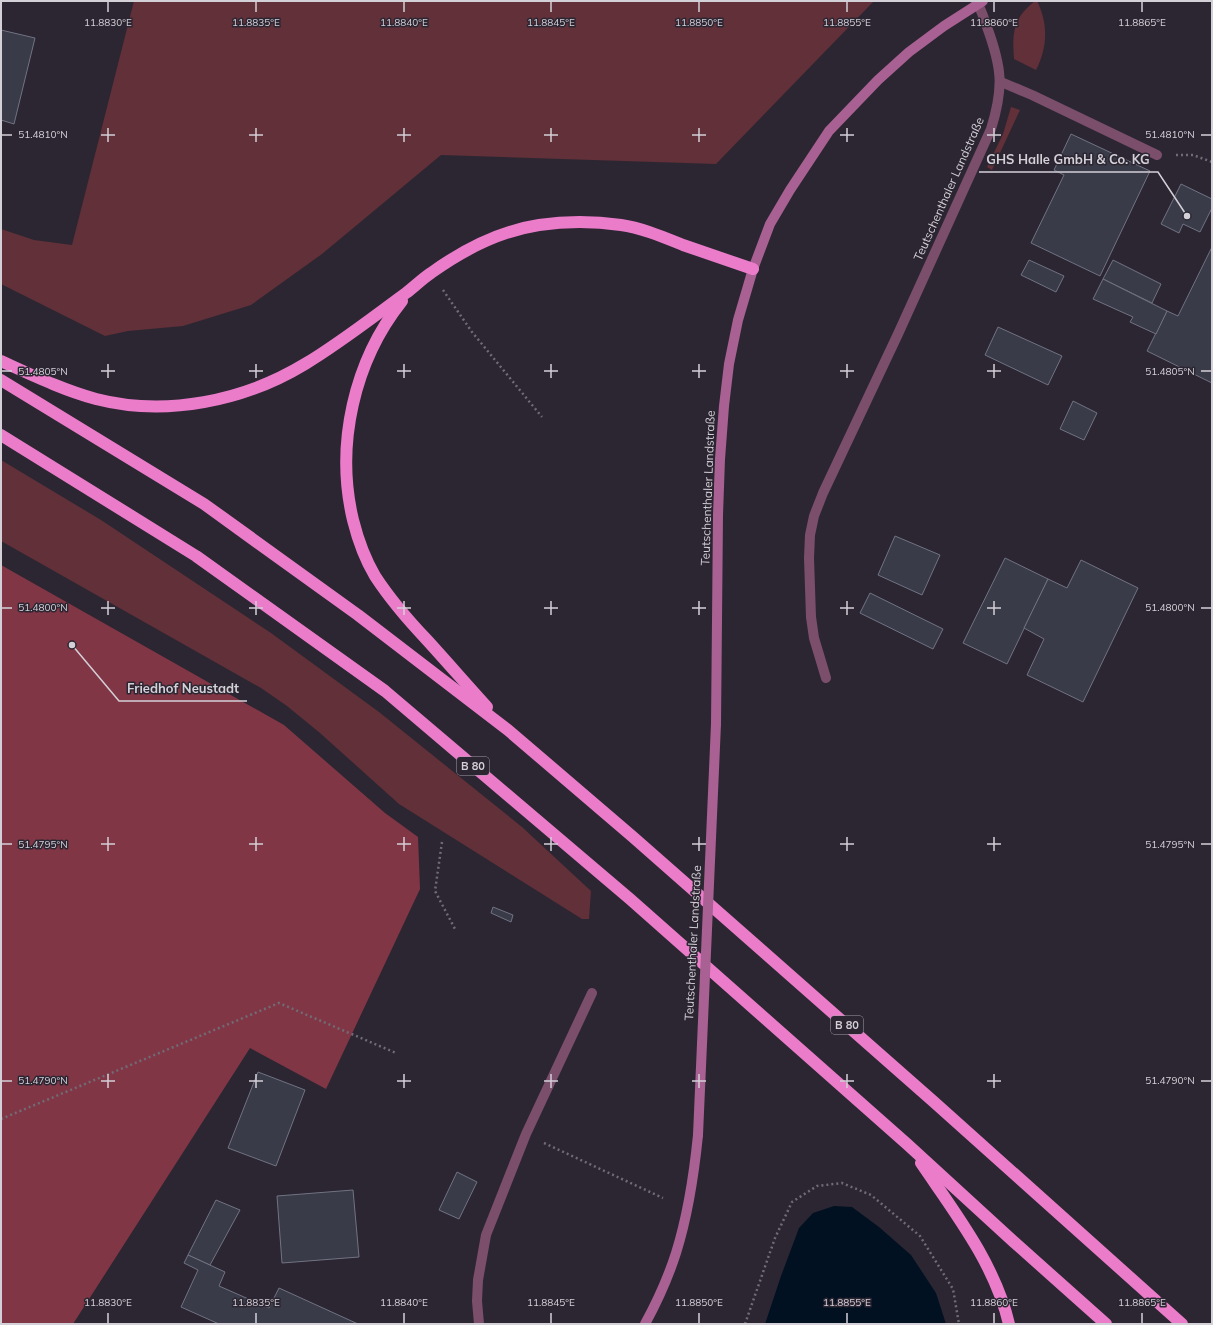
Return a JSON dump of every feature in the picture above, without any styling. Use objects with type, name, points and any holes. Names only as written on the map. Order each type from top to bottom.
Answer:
[{"type":"highway","points":[[1,361],[56,385],[99,399],[125,404],[172,406],[200,403],[230,396],[259,387],[305,364],[431,273],[462,253],[496,237],[538,225],[579,222],[622,225],[647,231],[753,269]]},
{"type":"highway","points":[[412,288],[394,312],[379,336],[368,358],[359,383],[347,436],[347,487],[351,512],[357,536],[364,554],[375,576],[390,598],[508,730]]},
{"type":"highway","name":"B 80","points":[[1,380],[204,504],[358,615],[508,730],[633,837],[910,1081],[1182,1324]]},
{"type":"highway","name":"B 80","points":[[1,435],[196,556],[385,691],[630,899],[907,1144],[1106,1324]]},
{"type":"highway","points":[[907,1144],[950,1206],[991,1272],[1009,1324]]},
{"type":"street","name":"Teutschenthaler Landstraße","points":[[645,1324],[676,1254],[684,1226],[698,1135],[716,724],[720,459],[730,357],[738,320],[753,269],[770,224],[790,190],[829,131],[878,80],[909,52],[979,2],[999,65],[1001,82],[995,115],[988,136],[814,516],[810,535],[809,558],[812,624],[814,638],[826,678]]},
{"type":"street","points":[[1001,82],[1032,95],[1157,155]]},
{"type":"street","points":[[479,1324],[477,1301],[478,1280],[486,1235],[526,1134],[592,993]]},
{"type":"path","points":[[1157,155],[1193,155],[1212,162]]},
{"type":"path","points":[[431,273],[472,332],[542,417]]},
{"type":"path","points":[[442,842],[435,891],[455,929]]},
{"type":"path","points":[[1,1119],[279,1003],[396,1054]]},
{"type":"path","points":[[526,1134],[663,1198]]},
{"type":"path","points":[[745,1324],[775,1238],[792,1202],[817,1186],[842,1183],[871,1195],[920,1236],[952,1288],[960,1324]]},
{"type":"shaded area","points":[[134,1],[874,1],[716,164],[441,155],[322,254],[251,305],[183,326],[128,331],[105,336],[1,284],[1,229],[34,240],[72,245]]},
{"type":"shaded area","points":[[1037,1],[1041,9],[1045,26],[1043,53],[1036,70],[1014,59],[1013,50],[1014,34],[1018,20],[1028,7]]},
{"type":"shaded area","points":[[1011,107],[1020,110],[992,170],[987,167],[1003,134]]},
{"type":"shaded area","points":[[1,460],[101,520],[271,633],[379,712],[522,827],[591,891],[589,919],[582,919],[399,804],[320,733],[287,706],[261,688],[1,541]]},
{"type":"shaded area","points":[[1,565],[284,725],[385,813],[418,837],[420,889],[326,1089],[250,1048],[73,1324],[1,1324]]},
{"type":"water","points":[[834,1206],[852,1207],[879,1227],[911,1255],[936,1293],[946,1324],[765,1324],[799,1228],[813,1213]]},
{"type":"building","points":[[1,30],[35,38],[14,124],[1,120]]},
{"type":"building","points":[[1071,134],[1150,171],[1100,276],[1031,243],[1064,175],[1054,170]]},
{"type":"building","points":[[1181,184],[1212,199],[1212,208],[1200,232],[1183,224],[1179,233],[1161,224]]},
{"type":"building","points":[[1212,247],[1212,383],[1147,351],[1167,311],[1178,316]]},
{"type":"building","points":[[1029,260],[1064,276],[1056,292],[1021,275]]},
{"type":"building","points":[[1113,260],[1161,284],[1152,303],[1103,279]]},
{"type":"building","points":[[1103,279],[1167,311],[1156,334],[1130,322],[1133,317],[1093,299]]},
{"type":"building","points":[[998,327],[1062,356],[1048,385],[985,355]]},
{"type":"building","points":[[1073,401],[1097,413],[1084,440],[1060,429]]},
{"type":"building","points":[[895,536],[940,555],[922,595],[878,575]]},
{"type":"building","points":[[1005,558],[1048,579],[1007,664],[963,643]]},
{"type":"building","points":[[1081,560],[1138,588],[1083,702],[1027,675],[1044,639],[1024,628],[1048,579],[1067,588]]},
{"type":"building","points":[[870,593],[943,629],[933,649],[860,613]]},
{"type":"building","points":[[493,907],[513,915],[511,922],[491,913]]},
{"type":"building","points":[[258,1072],[305,1090],[276,1166],[228,1148]]},
{"type":"building","points":[[457,1172],[477,1182],[459,1219],[439,1210]]},
{"type":"building","points":[[353,1190],[359,1257],[282,1263],[277,1196]]},
{"type":"building","points":[[216,1200],[240,1210],[210,1265],[188,1255]]},
{"type":"building","points":[[188,1255],[225,1272],[219,1286],[269,1308],[279,1288],[358,1324],[219,1324],[181,1307],[198,1270],[184,1263]]},
{"type":"place","name":"GHS Halle GmbH & Co. KG","points":[[1187,216]]},
{"type":"place","name":"Friedhof Neustadt","points":[[72,645]]}]
